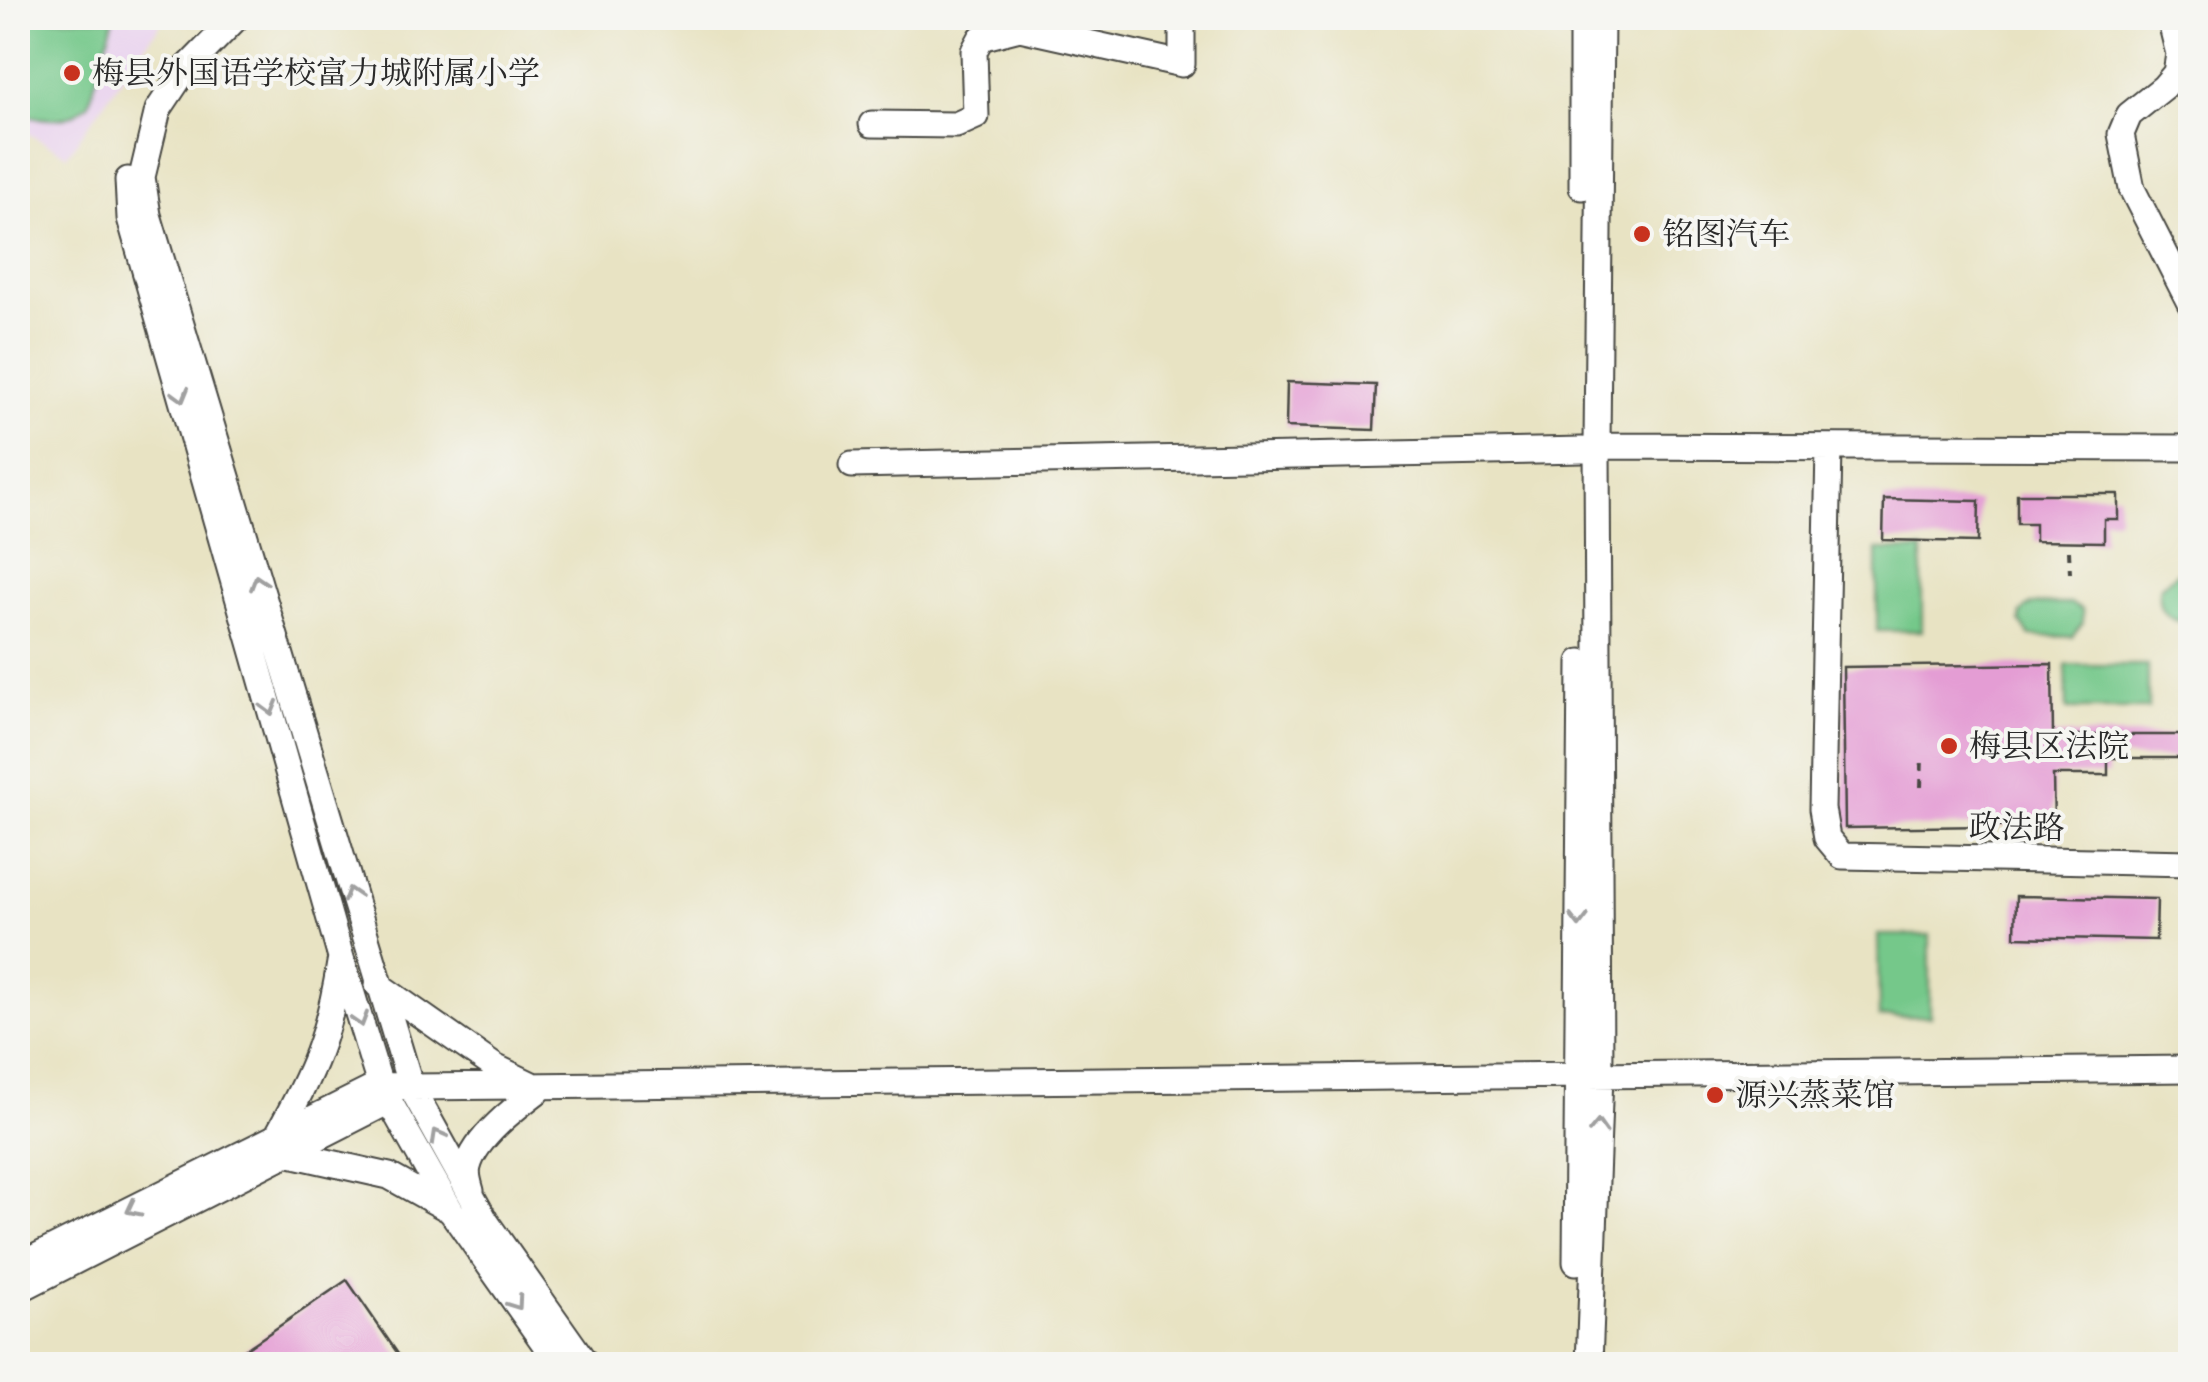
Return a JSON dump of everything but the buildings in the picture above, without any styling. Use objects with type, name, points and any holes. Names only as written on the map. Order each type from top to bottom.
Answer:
[{"type":"street","points":[[214,18],[160,75],[143,105],[128,170],[130,218],[341,958],[394,1091],[559,1364]]},
{"type":"street","points":[[236,18],[184,71],[158,110],[142,177],[154,234],[378,985],[394,1091]]},
{"type":"street","points":[[872,124],[956,125],[976,116],[974,50],[981,38],[1009,24],[1182,64],[1182,18]]},
{"type":"street","points":[[1582,18],[1589,448],[1589,1364]]},
{"type":"street","points":[[1589,448],[1601,18]]},
{"type":"street","points":[[2170,18],[2178,54],[2176,72],[2130,114],[2121,134],[2132,189],[2190,303]]},
{"type":"street","name":"政法路","points":[[1829,446],[1822,810],[1827,838],[1842,856],[2190,863]]},
{"type":"street","points":[[852,465],[1589,448],[2190,448]]},
{"type":"street","points":[[18,1290],[282,1145],[323,1044],[341,958]]},
{"type":"street","points":[[378,985],[495,1067],[540,1086]]},
{"type":"street","points":[[18,1266],[394,1091],[540,1086],[2190,1069]]},
{"type":"street","points":[[1575,1364],[1589,1075]]},
{"type":"street","points":[[461,1204],[474,1152],[508,1113],[540,1086]]},
{"type":"street","points":[[282,1145],[388,1176],[461,1204],[486,1222],[586,1364]]},
{"type":"path","points":[[2069,551],[2070,572]]},
{"type":"path","points":[[1920,787],[1922,757]]},
{"type":"shaded area","name":"梅县外国语学校富力城附属小学","points":[[18,18],[165,18],[67,155],[18,128]]},
{"type":"green space","name":"梅县外国语学校富力城附属小学","points":[[18,18],[114,18],[89,103],[73,115],[56,119],[18,113]]},
{"type":"green space","points":[[1877,550],[1922,550],[1922,631],[1877,631]]},
{"type":"green space","points":[[2178,572],[2190,573],[2190,621],[2170,617],[2159,602],[2160,587]]},
{"type":"green space","points":[[2032,604],[2071,604],[2082,610],[2083,623],[2072,637],[2030,636],[2020,622],[2022,612]]},
{"type":"green space","points":[[2066,665],[2148,665],[2148,709],[2067,709]]},
{"type":"green space","points":[[1878,935],[1930,935],[1930,1016],[1879,1017]]},
{"type":"place","name":"梅县外国语学校富力城附属小学","points":[[72,73]]},
{"type":"place","name":"铭图汽车","points":[[1642,234]]},
{"type":"place","name":"梅县区法院","points":[[1949,746]]},
{"type":"place","name":"源兴蒸菜馆","points":[[1715,1095]]}]
